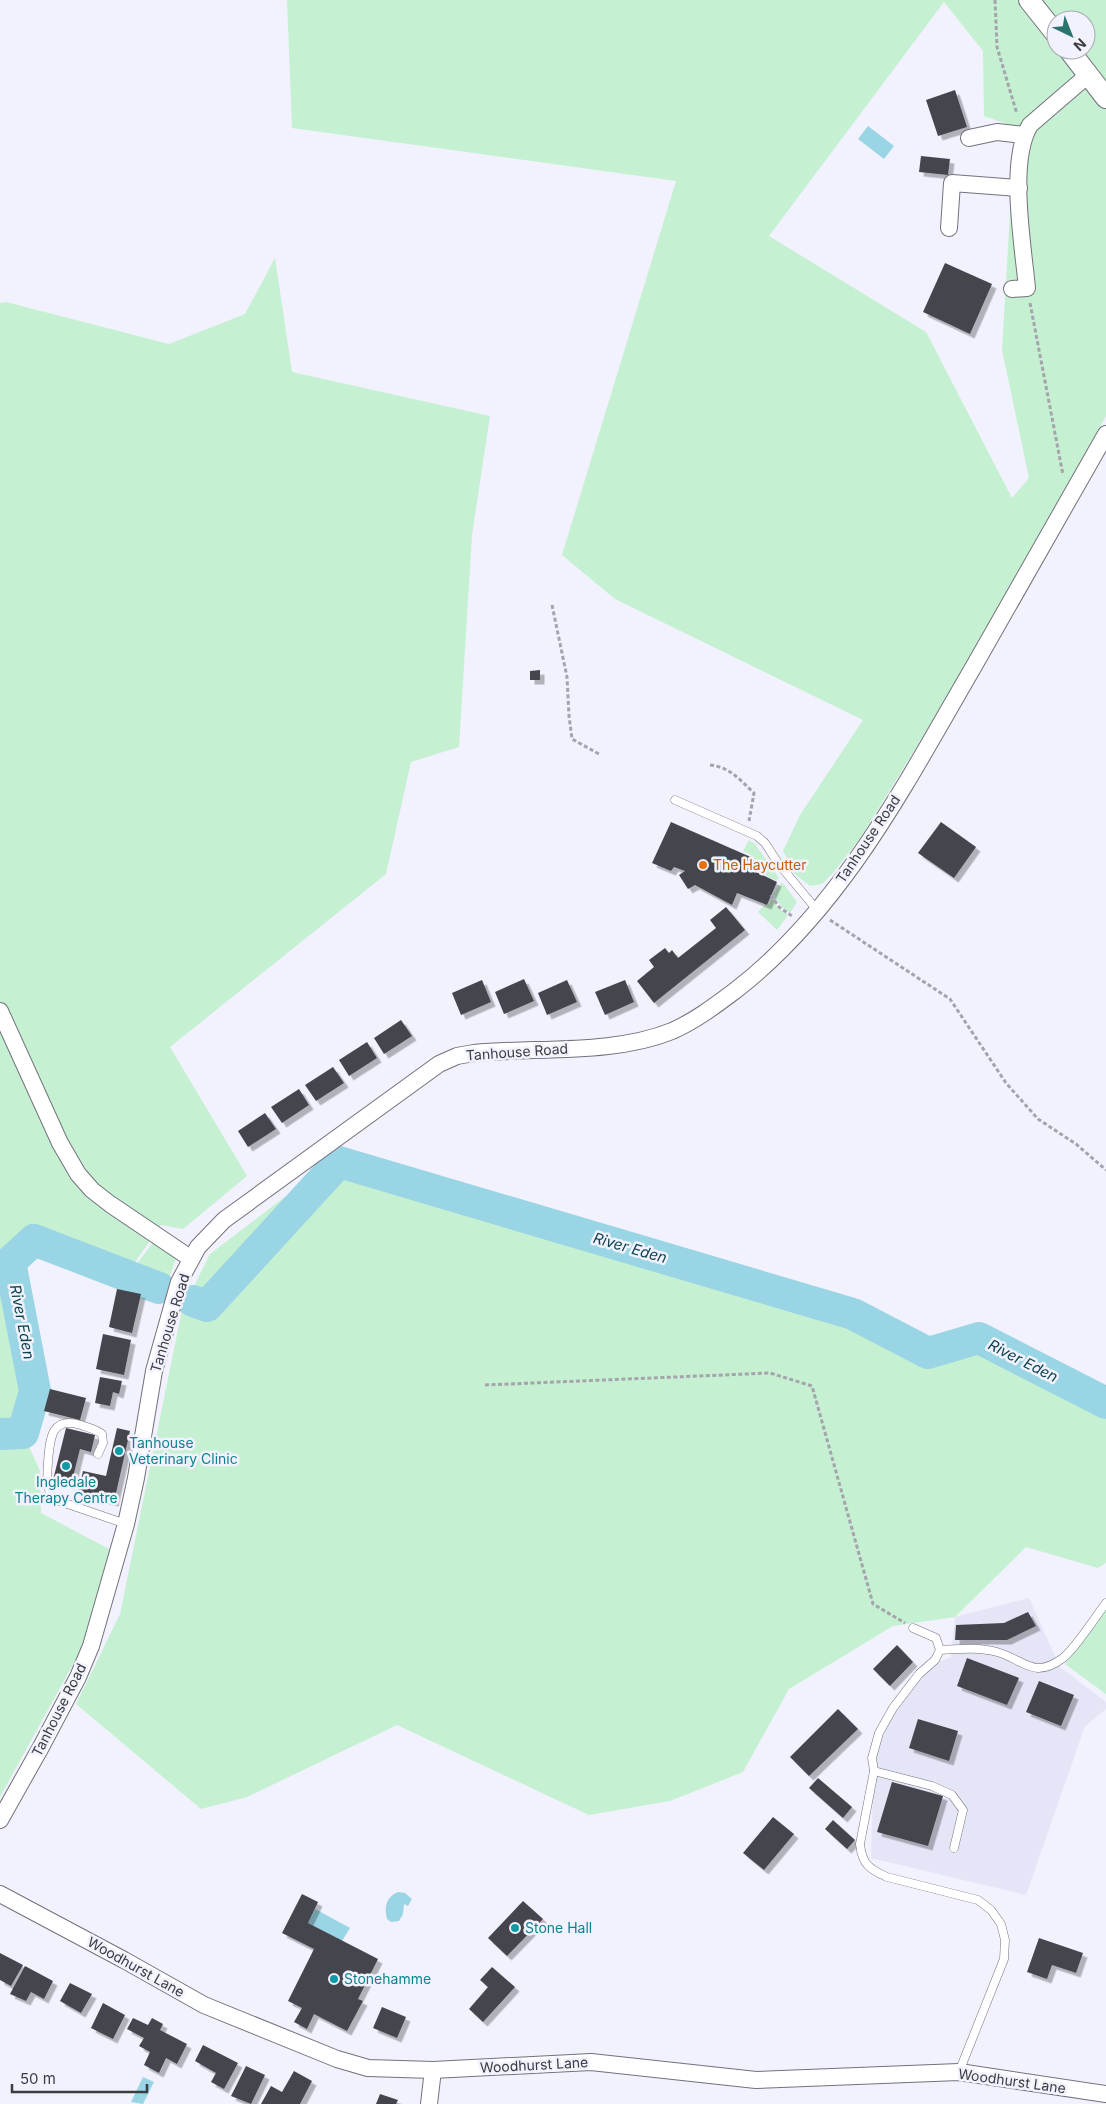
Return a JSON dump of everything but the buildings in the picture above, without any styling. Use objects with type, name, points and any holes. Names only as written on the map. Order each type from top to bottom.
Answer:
[{"type":"street","points":[[1029,0],[1046,21]]},
{"type":"street","points":[[1076,60],[1106,98]]},
{"type":"street","points":[[1019,288],[1019,188],[1024,135],[1030,125],[1088,75]]},
{"type":"street","points":[[969,138],[997,132],[1024,135]]},
{"type":"street","points":[[948,228],[952,183],[1019,188]]},
{"type":"street","name":"Tanhouse Road","points":[[0,1820],[78,1677],[91,1646],[126,1524],[136,1478],[154,1371],[179,1282],[190,1258],[207,1235],[224,1220],[439,1064],[457,1056],[474,1053],[610,1046],[641,1042],[698,1017],[753,976],[792,940],[880,824],[1106,434]]},
{"type":"street","points":[[0,1011],[60,1143],[78,1174],[92,1190],[110,1204],[190,1258]]},
{"type":"street","name":"Woodhurst Lane","points":[[0,1894],[204,2005],[322,2054],[368,2068],[433,2070],[591,2062],[756,2080],[959,2072],[1106,2094]]},
{"type":"street","points":[[429,2104],[433,2070]]},
{"type":"lane","points":[[675,800],[747,831],[765,843],[778,863],[817,909]]},
{"type":"lane","points":[[98,1454],[103,1443],[102,1434],[96,1430],[73,1423],[64,1423],[56,1427],[50,1440],[47,1472],[49,1492],[53,1499],[126,1524]]},
{"type":"lane","points":[[940,1650],[972,1648],[998,1652],[1030,1668],[1046,1668],[1065,1657],[1106,1603]]},
{"type":"lane","points":[[913,1628],[936,1638],[940,1650],[935,1660],[919,1674],[893,1708],[879,1733],[872,1758],[874,1771],[860,1844],[864,1862],[876,1872],[887,1877],[978,1900],[991,1910],[1001,1924],[1005,1940],[1004,1959],[959,2072]]},
{"type":"lane","points":[[874,1771],[932,1786],[952,1795],[963,1810],[954,1848]]},
{"type":"path","points":[[995,0],[997,47],[1024,135]]},
{"type":"path","points":[[1019,288],[1064,474],[1059,483]]},
{"type":"path","points":[[552,605],[567,677],[572,739],[599,754]]},
{"type":"path","points":[[710,765],[721,766],[732,772],[754,793],[747,831]]},
{"type":"path","points":[[771,895],[779,907],[792,917]]},
{"type":"path","points":[[788,923],[792,917],[817,909],[950,999],[1006,1083],[1038,1119],[1076,1144],[1106,1170]]},
{"type":"path","points":[[485,1385],[770,1373],[812,1386],[872,1604],[913,1628]]},
{"type":"shaded area","points":[[1029,1598],[1060,1667],[1106,1702],[1106,1709],[1085,1726],[1026,1895],[871,1858],[874,1758],[895,1709],[923,1675],[937,1662],[951,1657],[955,1617]]},
{"type":"green space","points":[[287,0],[1106,0],[1106,416],[957,681],[861,837],[822,884],[810,886],[795,874],[783,851],[800,815],[863,720],[615,599],[562,555],[676,181],[292,128]],"holes":[[[944,2],[983,51],[984,116],[1015,127],[1002,350],[1029,478],[1012,498],[926,332],[769,236]]]},
{"type":"green space","points":[[275,258],[292,372],[490,416],[472,535],[459,747],[411,762],[386,874],[170,1047],[247,1176],[183,1229],[161,1225],[133,1265],[106,1265],[34,1240],[14,1280],[35,1391],[23,1433],[40,1471],[41,1513],[111,1550],[92,1620],[77,1657],[0,1797],[0,303],[6,302],[169,344],[245,314]]},
{"type":"green space","points":[[749,840],[755,844],[779,878],[776,881],[754,869],[751,865],[754,857],[743,851]]},
{"type":"green space","points":[[782,882],[797,902],[790,913],[781,906],[773,894]]},
{"type":"green space","points":[[772,898],[778,908],[788,915],[777,930],[758,912],[764,905],[767,906]]},
{"type":"green space","points":[[339,1162],[853,1314],[928,1353],[979,1338],[1106,1403],[1106,1563],[1098,1568],[1026,1547],[955,1617],[893,1626],[789,1689],[743,1772],[670,1801],[589,1815],[397,1725],[247,1797],[201,1809],[76,1704],[120,1614],[182,1310],[210,1254],[286,1196]]},
{"type":"green space","points":[[156,1239],[178,1252],[160,1305],[124,1280]]},
{"type":"green space","points":[[1106,1607],[1106,1694],[1065,1664]]},
{"type":"water","points":[[868,126],[894,146],[884,159],[858,139]]},
{"type":"water","points":[[398,1892],[405,1893],[412,1899],[408,1906],[404,1904],[403,1914],[399,1921],[391,1922],[387,1919],[386,1907],[388,1900]]},
{"type":"water","points":[[315,1909],[350,1928],[342,1941],[308,1923]]},
{"type":"water","points":[[143,2077],[154,2082],[143,2104],[131,2102]]},
{"type":"waterway","name":"River Eden","points":[[193,1301],[207,1306],[339,1162],[853,1314],[928,1353],[979,1338],[1106,1403]]},
{"type":"waterway","name":"River Eden","points":[[0,1434],[23,1433],[35,1391],[10,1262],[34,1240],[159,1288]]},
{"type":"place","name":"The Haycutter","points":[[703,865]]},
{"type":"place","name":"Tanhouse Veterinary Clinic","points":[[119,1451]]},
{"type":"place","name":"Ingledale Therapy Centre","points":[[66,1466]]},
{"type":"place","name":"Stone Hall","points":[[515,1928]]},
{"type":"place","name":"Stonehamme","points":[[334,1979]]}]
